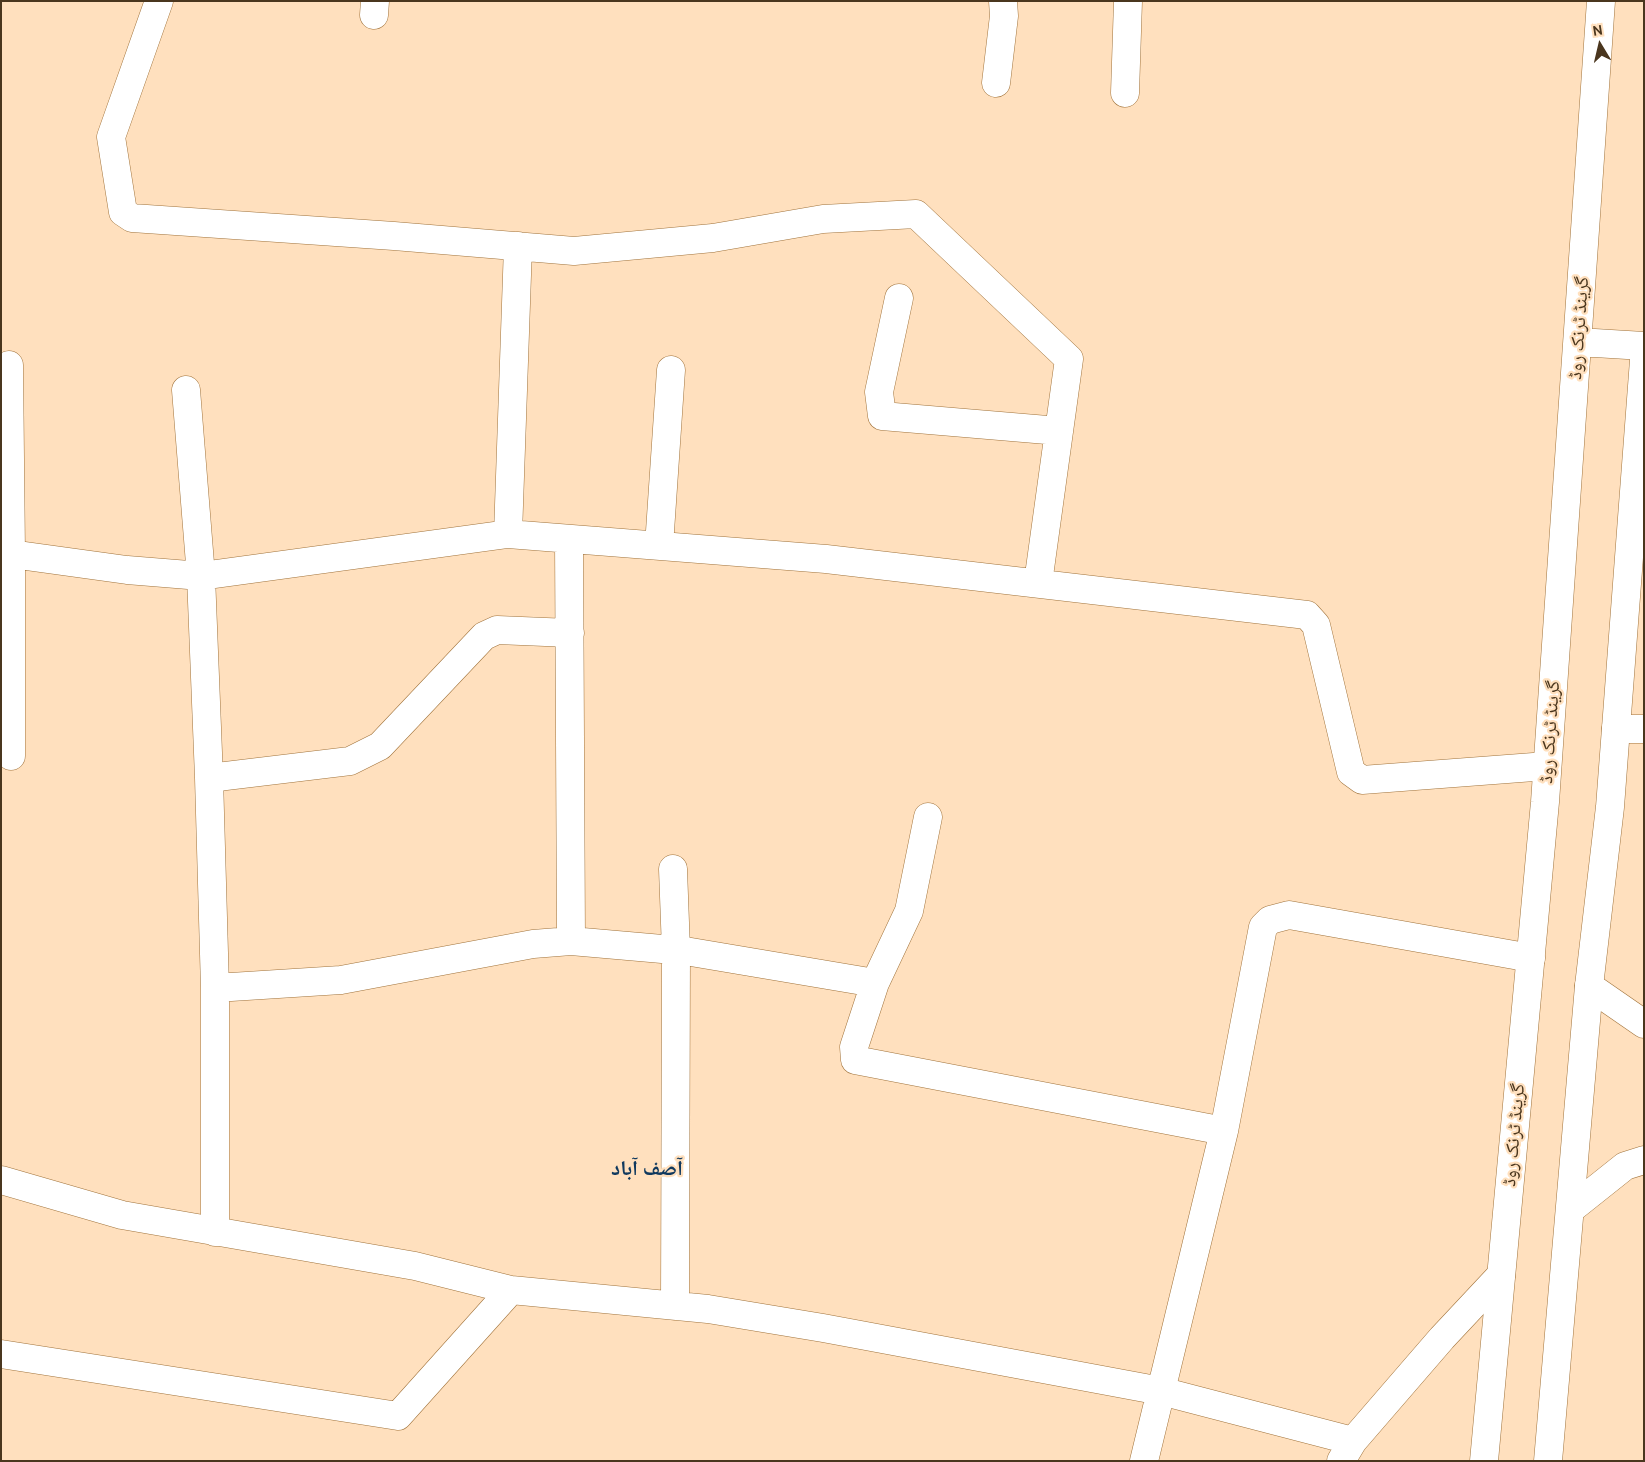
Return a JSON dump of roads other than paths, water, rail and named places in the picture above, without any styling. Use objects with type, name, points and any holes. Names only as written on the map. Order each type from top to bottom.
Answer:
[{"type":"main road","points":[[159,1],[111,137],[123,212],[132,218],[574,251],[713,238],[823,219],[916,214],[1069,359],[1038,583]]},
{"type":"main road","points":[[996,83],[1003,1]]},
{"type":"main road","points":[[1125,93],[1128,1]]},
{"type":"main road","name":"گرینڈ ٹرنک روڈ","points":[[1484,1461],[1548,766],[1601,1]]},
{"type":"main road","points":[[508,534],[518,246]]},
{"type":"main road","points":[[899,298],[879,392],[882,416],[1058,431]]},
{"type":"main road","points":[[1578,342],[1644,346]]},
{"type":"main road","points":[[1548,1461],[1589,986],[1610,807],[1644,360]]},
{"type":"main road","points":[[9,365],[6,554],[10,756]]},
{"type":"main road","points":[[659,546],[671,370]]},
{"type":"main road","points":[[186,390],[201,576],[209,778],[215,988],[216,1232]]},
{"type":"main road","points":[[6,554],[127,570],[201,576],[508,534],[826,559],[1307,614],[1316,625],[1351,772],[1362,780],[1548,766]]},
{"type":"main road","points":[[569,539],[571,941]]},
{"type":"main road","points":[[209,778],[350,761],[380,746],[484,636],[498,630],[570,633]]},
{"type":"main road","points":[[1616,729],[1644,729]]},
{"type":"main road","points":[[928,816],[909,911],[875,983],[854,1047],[854,1060],[1224,1130]]},
{"type":"main road","points":[[673,869],[676,950],[675,1306]]},
{"type":"main road","points":[[1144,1461],[1224,1130],[1263,926],[1270,920],[1289,915],[1531,958]]},
{"type":"main road","points":[[215,988],[341,980],[532,944],[571,941],[676,950],[875,983]]},
{"type":"main road","points":[[1589,986],[1644,1024]]},
{"type":"main road","points":[[1571,1209],[1625,1166],[1644,1160]]},
{"type":"main road","points":[[1,1180],[122,1215],[415,1266],[511,1290],[675,1306],[823,1328],[1161,1391],[1347,1451],[1442,1338],[1501,1275]]},
{"type":"main road","points":[[1,1354],[398,1416],[511,1290]]},
{"type":"district","name":"آصف آباد","points":[[647,1169]]}]
